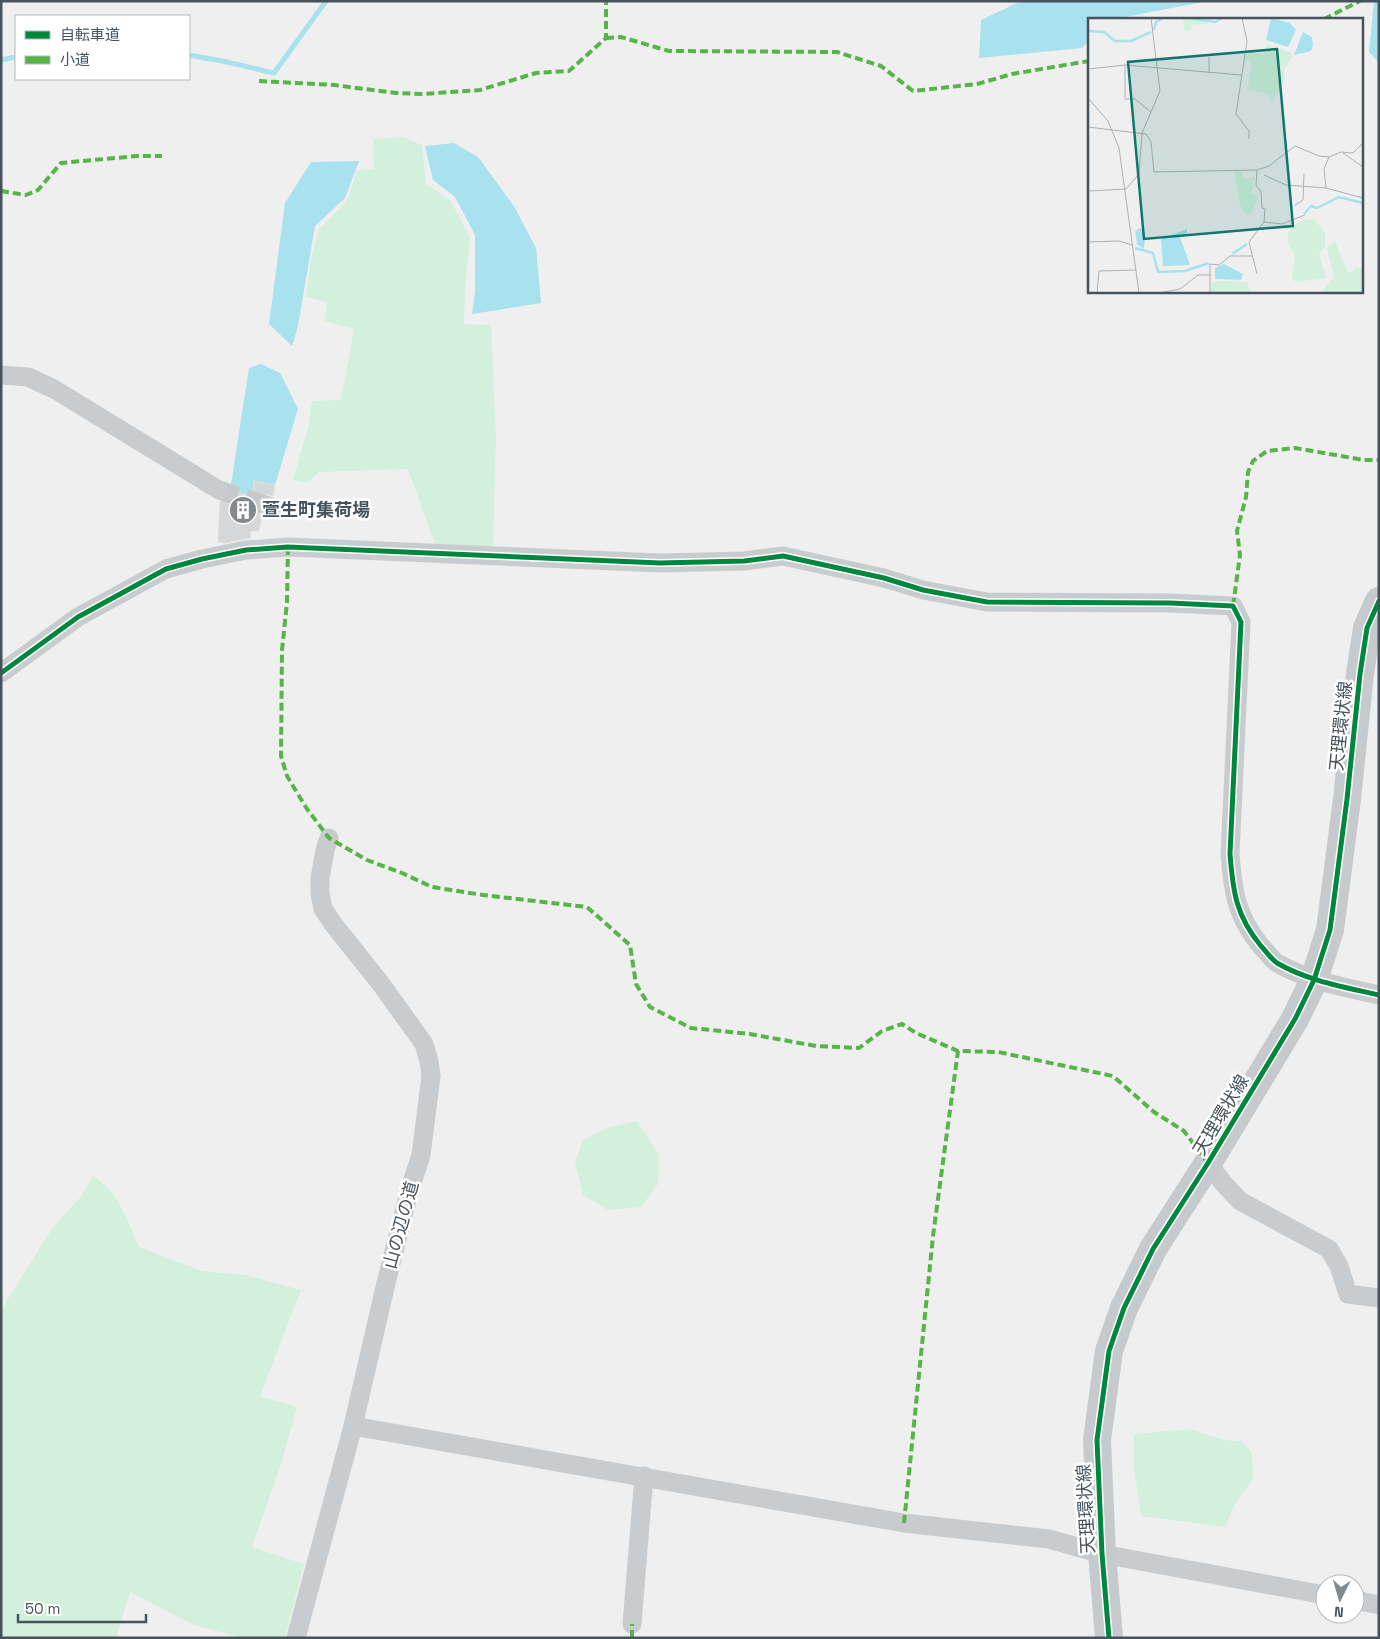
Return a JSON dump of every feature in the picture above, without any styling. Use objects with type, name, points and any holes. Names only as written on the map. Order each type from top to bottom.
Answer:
[{"type":"main road","name":"天理環状線","points":[[1109,1638],[1102,1554],[1097,1440],[1108,1351],[1124,1308],[1152,1249],[1208,1163],[1295,1019],[1314,980],[1330,930],[1360,674],[1367,628],[1379,601]]},
{"type":"street","points":[[1,375],[28,377],[54,389],[219,490]]},
{"type":"street","points":[[1,674],[78,617],[166,569],[246,550],[288,547],[660,563],[744,561],[783,556],[884,578],[923,590],[987,602],[1170,603],[1233,606],[1241,622],[1230,854],[1232,888],[1241,917],[1254,938],[1275,962],[1314,980],[1379,995]]},
{"type":"street","name":"山の辺の道","points":[[296,1638],[354,1426],[386,1283],[409,1192],[421,1155],[431,1076],[424,1044],[381,984],[323,909],[320,894],[320,878],[329,838]]},
{"type":"street","points":[[1208,1163],[1224,1184],[1240,1200],[1329,1249],[1339,1266],[1348,1294],[1379,1298]]},
{"type":"street","points":[[354,1426],[904,1523],[1049,1539],[1102,1554],[1315,1593]]},
{"type":"street","points":[[632,1624],[644,1476]]},
{"type":"street","points":[[1365,1602],[1379,1605]]},
{"type":"green space","points":[[403,137],[422,145],[426,184],[450,200],[470,237],[464,324],[491,325],[496,438],[493,547],[435,544],[408,469],[320,472],[306,483],[293,480],[308,428],[312,401],[341,400],[354,329],[325,321],[327,302],[306,297],[311,259],[319,229],[347,201],[357,170],[374,169],[373,139]]},
{"type":"green space","points":[[637,1121],[659,1155],[658,1184],[641,1207],[608,1210],[583,1195],[575,1162],[583,1140],[607,1128]]},
{"type":"green space","points":[[93,1177],[109,1189],[115,1198],[127,1218],[139,1247],[202,1271],[245,1275],[301,1290],[260,1396],[297,1407],[281,1464],[252,1547],[304,1564],[285,1638],[244,1638],[194,1625],[130,1592],[116,1638],[1,1638],[1,1310],[53,1227],[79,1199]]},
{"type":"green space","points":[[1189,1429],[1223,1440],[1242,1441],[1252,1453],[1253,1479],[1235,1504],[1225,1527],[1141,1516],[1134,1468],[1134,1434]]},
{"type":"water","points":[[1021,1],[1208,1],[1120,18],[1088,18],[1088,42],[1082,48],[979,58],[981,20]]},
{"type":"water","points":[[1374,1],[1379,1],[1379,63],[1369,52]]},
{"type":"water","points":[[454,143],[478,157],[515,208],[536,248],[541,303],[472,314],[475,292],[475,235],[455,197],[433,180],[425,146]]},
{"type":"water","points":[[359,161],[345,198],[315,226],[298,326],[292,346],[269,324],[285,203],[311,162]]},
{"type":"water","points":[[261,364],[280,373],[298,409],[275,485],[254,481],[252,496],[230,491],[249,368]]},
{"type":"building","name":"萱生町集荷場","points":[[254,481],[275,485],[273,496],[264,494],[259,496],[256,501],[255,507],[262,516],[259,531],[251,531],[250,538],[225,543],[218,542],[220,502],[228,496],[230,491],[252,496]]},
{"type":"waterway","points":[[190,55],[274,73],[326,1]]},
{"type":"waterway","points":[[1,60],[15,57]]},
{"type":"tunnel","points":[[219,490],[266,505]]},
{"type":"marked path","points":[[259,81],[334,85],[396,93],[422,94],[480,90],[536,73],[569,71],[606,38],[606,1]]},
{"type":"marked path","points":[[1326,18],[1360,1]]},
{"type":"marked path","points":[[606,38],[621,37],[669,51],[837,52],[881,66],[913,91],[977,84],[1012,74],[1088,61]]},
{"type":"marked path","points":[[1,191],[26,195],[38,190],[61,163],[137,156],[162,156]]},
{"type":"marked path","points":[[1233,606],[1240,555],[1237,531],[1246,497],[1248,472],[1253,461],[1267,451],[1295,448],[1364,460],[1379,460]]},
{"type":"marked path","points":[[288,547],[287,602],[282,650],[281,756],[287,776],[307,809],[329,838],[367,860],[432,887],[587,907],[630,945],[636,984],[650,1007],[691,1028],[750,1034],[816,1046],[859,1048],[882,1031],[902,1024],[916,1033],[958,1051],[998,1052],[1113,1076],[1154,1112],[1184,1131],[1208,1163]]},
{"type":"marked path","points":[[904,1523],[933,1236],[958,1051]]},
{"type":"marked path","points":[[632,1624],[632,1638]]},
{"type":"cycle path","points":[[1,673],[78,617],[166,569],[246,550],[288,547],[660,563],[744,561],[783,556],[884,578],[923,590],[987,602],[1170,603],[1233,606],[1241,622],[1230,854],[1237,903],[1241,914],[1261,946],[1277,963],[1314,979],[1379,995]]},
{"type":"cycle path","points":[[1109,1638],[1102,1554],[1097,1440],[1109,1351],[1124,1308],[1153,1249],[1208,1163],[1295,1019],[1314,980],[1330,930],[1347,799],[1360,674],[1367,628],[1379,601]]},
{"type":"place","name":"萱生町集荷場","points":[[243,510]]}]
